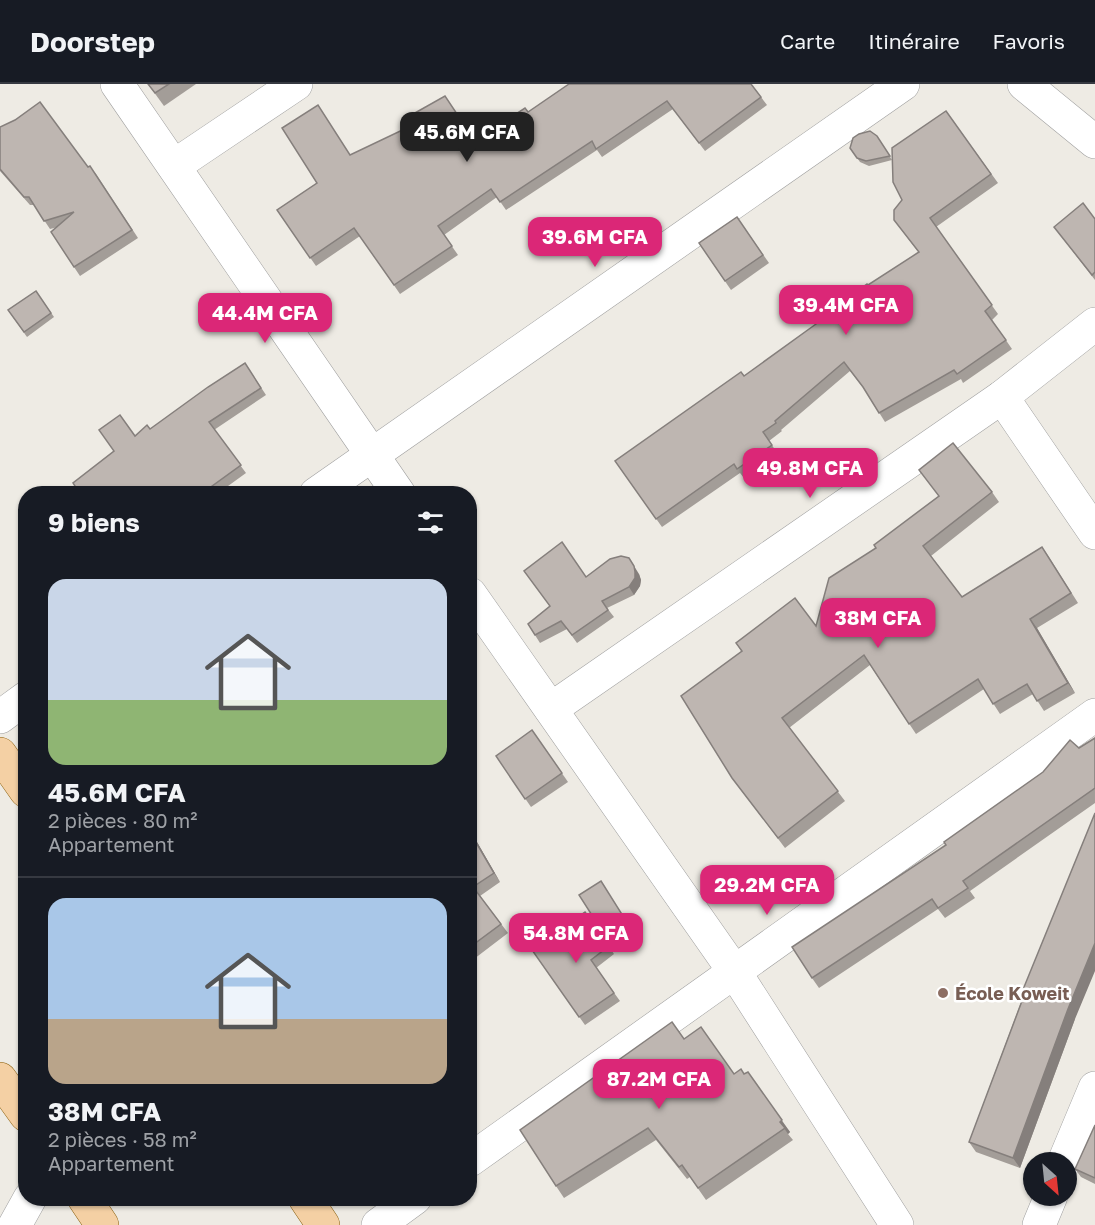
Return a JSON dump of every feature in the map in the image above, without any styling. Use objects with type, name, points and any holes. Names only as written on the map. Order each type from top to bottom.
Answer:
[{"type":"main road","points":[[0,754],[18,780]]},
{"type":"main road","points":[[0,1079],[18,1104]]},
{"type":"main road","points":[[89,1206],[102,1225]]},
{"type":"main road","points":[[310,1206],[323,1225]]},
{"type":"street","points":[[117,84],[394,486]]},
{"type":"street","points":[[174,166],[296,84]]},
{"type":"street","points":[[327,486],[903,84]]},
{"type":"street","points":[[1024,84],[1095,142]]},
{"type":"street","points":[[551,710],[1002,397],[1095,324]]},
{"type":"street","points":[[1002,397],[1095,532]]},
{"type":"street","points":[[477,604],[734,971],[897,1225]]},
{"type":"street","points":[[0,717],[18,704]]},
{"type":"street","points":[[477,1155],[1095,715]]},
{"type":"street","points":[[1069,1152],[1095,1088]]},
{"type":"street","points":[[15,1225],[26,1206]]},
{"type":"street","points":[[378,1225],[404,1206]]},
{"type":"street","points":[[1039,1225],[1047,1206]]},
{"type":"building","points":[[148,84],[169,84],[155,93]]},
{"type":"building","points":[[569,84],[751,84],[761,97],[699,143],[667,101],[596,149],[592,141],[500,202],[491,189],[438,226],[452,246],[394,285],[354,228],[310,258],[277,210],[317,183],[282,128],[318,105],[350,155],[413,125],[406,118],[445,96],[475,141],[525,108],[528,112]]},
{"type":"building","points":[[40,102],[88,167],[90,166],[132,230],[74,267],[51,232],[74,212],[44,221],[29,197],[24,197],[0,169],[0,127],[15,120]]},
{"type":"building","points":[[946,111],[991,174],[930,218],[992,305],[985,311],[1006,340],[957,374],[954,370],[879,413],[844,362],[763,432],[772,445],[737,469],[734,464],[656,519],[615,461],[741,372],[744,376],[867,284],[919,252],[894,220],[894,210],[902,200],[893,182],[892,148]]},
{"type":"building","points":[[870,131],[877,136],[890,156],[866,161],[857,158],[850,148],[853,138]]},
{"type":"building","points":[[1083,203],[1095,219],[1095,272],[1092,275],[1054,227]]},
{"type":"building","points":[[737,217],[763,255],[725,281],[699,243]]},
{"type":"building","points":[[36,291],[51,313],[24,332],[8,310]]},
{"type":"building","points":[[245,363],[261,388],[209,422],[241,465],[212,486],[75,486],[73,483],[114,451],[99,430],[120,415],[135,436],[147,425],[150,429]]},
{"type":"building","points":[[953,443],[992,492],[923,546],[962,597],[1042,547],[1071,593],[1030,619],[1068,683],[1037,701],[1027,684],[993,704],[978,679],[909,724],[864,655],[782,718],[838,791],[778,838],[732,778],[681,696],[742,651],[736,643],[795,598],[816,626],[829,578],[876,548],[874,545],[939,496],[919,470]]},
{"type":"building","points":[[562,542],[586,577],[610,559],[621,556],[629,558],[634,566],[635,578],[629,587],[602,601],[608,610],[572,635],[561,621],[535,635],[528,624],[550,606],[524,571]]},
{"type":"building","points":[[532,730],[562,773],[525,799],[496,756]]},
{"type":"building","points":[[1095,738],[1095,788],[963,881],[968,888],[938,908],[932,899],[812,978],[792,947],[946,845],[944,842],[1043,772],[1070,740],[1079,748]]},
{"type":"building","points":[[1095,813],[1095,943],[1013,1158],[969,1142],[1025,993],[1022,992]]},
{"type":"building","points":[[477,844],[494,873],[477,884]]},
{"type":"building","points":[[601,881],[623,916],[602,931],[579,895]]},
{"type":"building","points":[[477,892],[501,924],[477,942]]},
{"type":"building","points":[[585,912],[609,946],[591,960],[614,993],[579,1017],[532,950]]},
{"type":"building","points":[[672,1022],[684,1039],[701,1027],[734,1074],[741,1069],[744,1074],[748,1072],[782,1120],[780,1122],[785,1128],[698,1188],[682,1165],[679,1167],[648,1128],[556,1186],[520,1130]]},
{"type":"building","points":[[1095,1125],[1095,1178],[1077,1170],[1077,1165]]},
{"type":"place","name":"École Koweit","points":[[943,993]]}]
